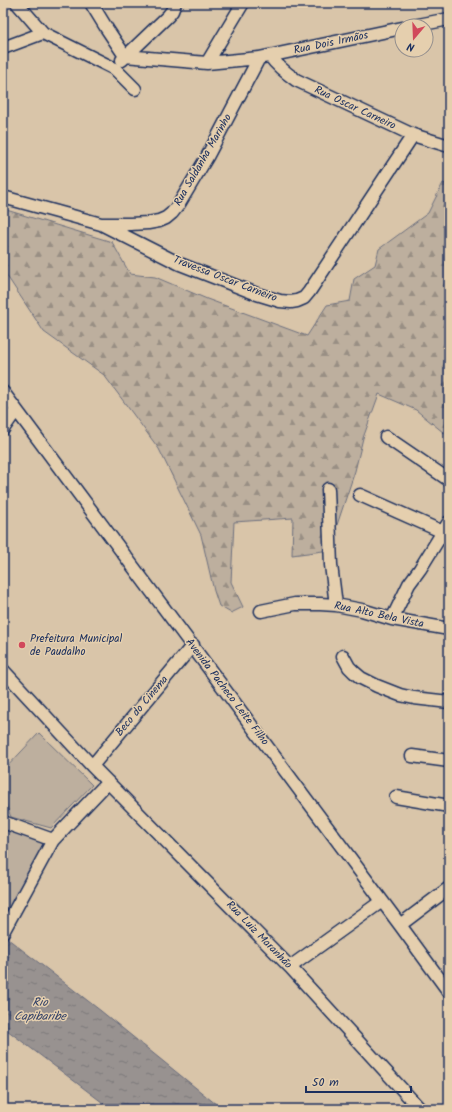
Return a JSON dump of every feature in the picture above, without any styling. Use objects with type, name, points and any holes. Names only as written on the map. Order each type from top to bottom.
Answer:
[{"type":"street","points":[[17,3],[42,33],[115,69],[135,89]]},
{"type":"street","points":[[91,3],[125,56]]},
{"type":"street","points":[[115,69],[125,56],[168,16],[175,3]]},
{"type":"street","points":[[207,63],[243,3]]},
{"type":"street","points":[[434,22],[449,19]]},
{"type":"street","name":"Rua Dois Irmãos","points":[[125,56],[207,63],[265,57],[394,30]]},
{"type":"street","points":[[3,48],[42,33]]},
{"type":"street","name":"Rua Oscar Carneiro","points":[[265,57],[296,80],[319,92],[413,134],[449,146]]},
{"type":"street","name":"Rua Saldanha Marinho","points":[[3,197],[101,224],[148,223],[166,218],[179,204],[265,57]]},
{"type":"street","name":"Travessa Oscar Carneiro","points":[[101,224],[180,264],[257,294],[280,301],[297,301],[304,298],[413,134]]},
{"type":"street","name":"Avenida Pacheco Leite Filho","points":[[3,392],[193,645],[449,992]]},
{"type":"street","points":[[3,429],[16,410]]},
{"type":"street","points":[[386,437],[449,480]]},
{"type":"street","points":[[328,489],[331,565],[336,605]]},
{"type":"street","points":[[360,495],[443,532]]},
{"type":"street","points":[[392,619],[409,584],[449,522]]},
{"type":"street","name":"Rua Alto Bela Vista","points":[[261,612],[295,604],[336,605],[362,610],[392,619],[449,629]]},
{"type":"street","name":"Beco do Cinema","points":[[92,766],[193,645]]},
{"type":"street","points":[[342,656],[354,672],[361,678],[377,686],[400,695],[449,702]]},
{"type":"street","name":"Rua Luiz Maranhão","points":[[3,670],[92,766],[290,967],[420,1109]]},
{"type":"street","points":[[412,756],[449,762]]},
{"type":"street","points":[[3,932],[53,840],[108,782]]},
{"type":"street","points":[[396,797],[449,806]]},
{"type":"street","points":[[3,822],[53,840]]},
{"type":"street","points":[[400,924],[449,888]]},
{"type":"street","points":[[290,967],[382,901]]},
{"type":"green space","points":[[443,183],[449,185],[449,437],[416,410],[379,394],[363,438],[355,471],[337,525],[323,551],[292,555],[293,518],[234,522],[231,582],[243,607],[231,613],[219,606],[201,535],[159,449],[104,375],[44,332],[3,270],[3,209],[112,242],[130,274],[155,277],[207,299],[307,336],[327,305],[350,301],[354,279],[375,265],[379,249],[428,213]]},
{"type":"green space","points":[[39,733],[92,785],[51,828],[11,817],[3,797],[3,771]]},
{"type":"green space","points":[[3,822],[53,840],[3,932]]},
{"type":"water","name":"Rio Capibaribe","points":[[3,935],[101,1011],[222,1109],[111,1109],[3,1027]]},
{"type":"place","name":"Prefeitura Municipal de Paudalho","points":[[22,645]]}]
